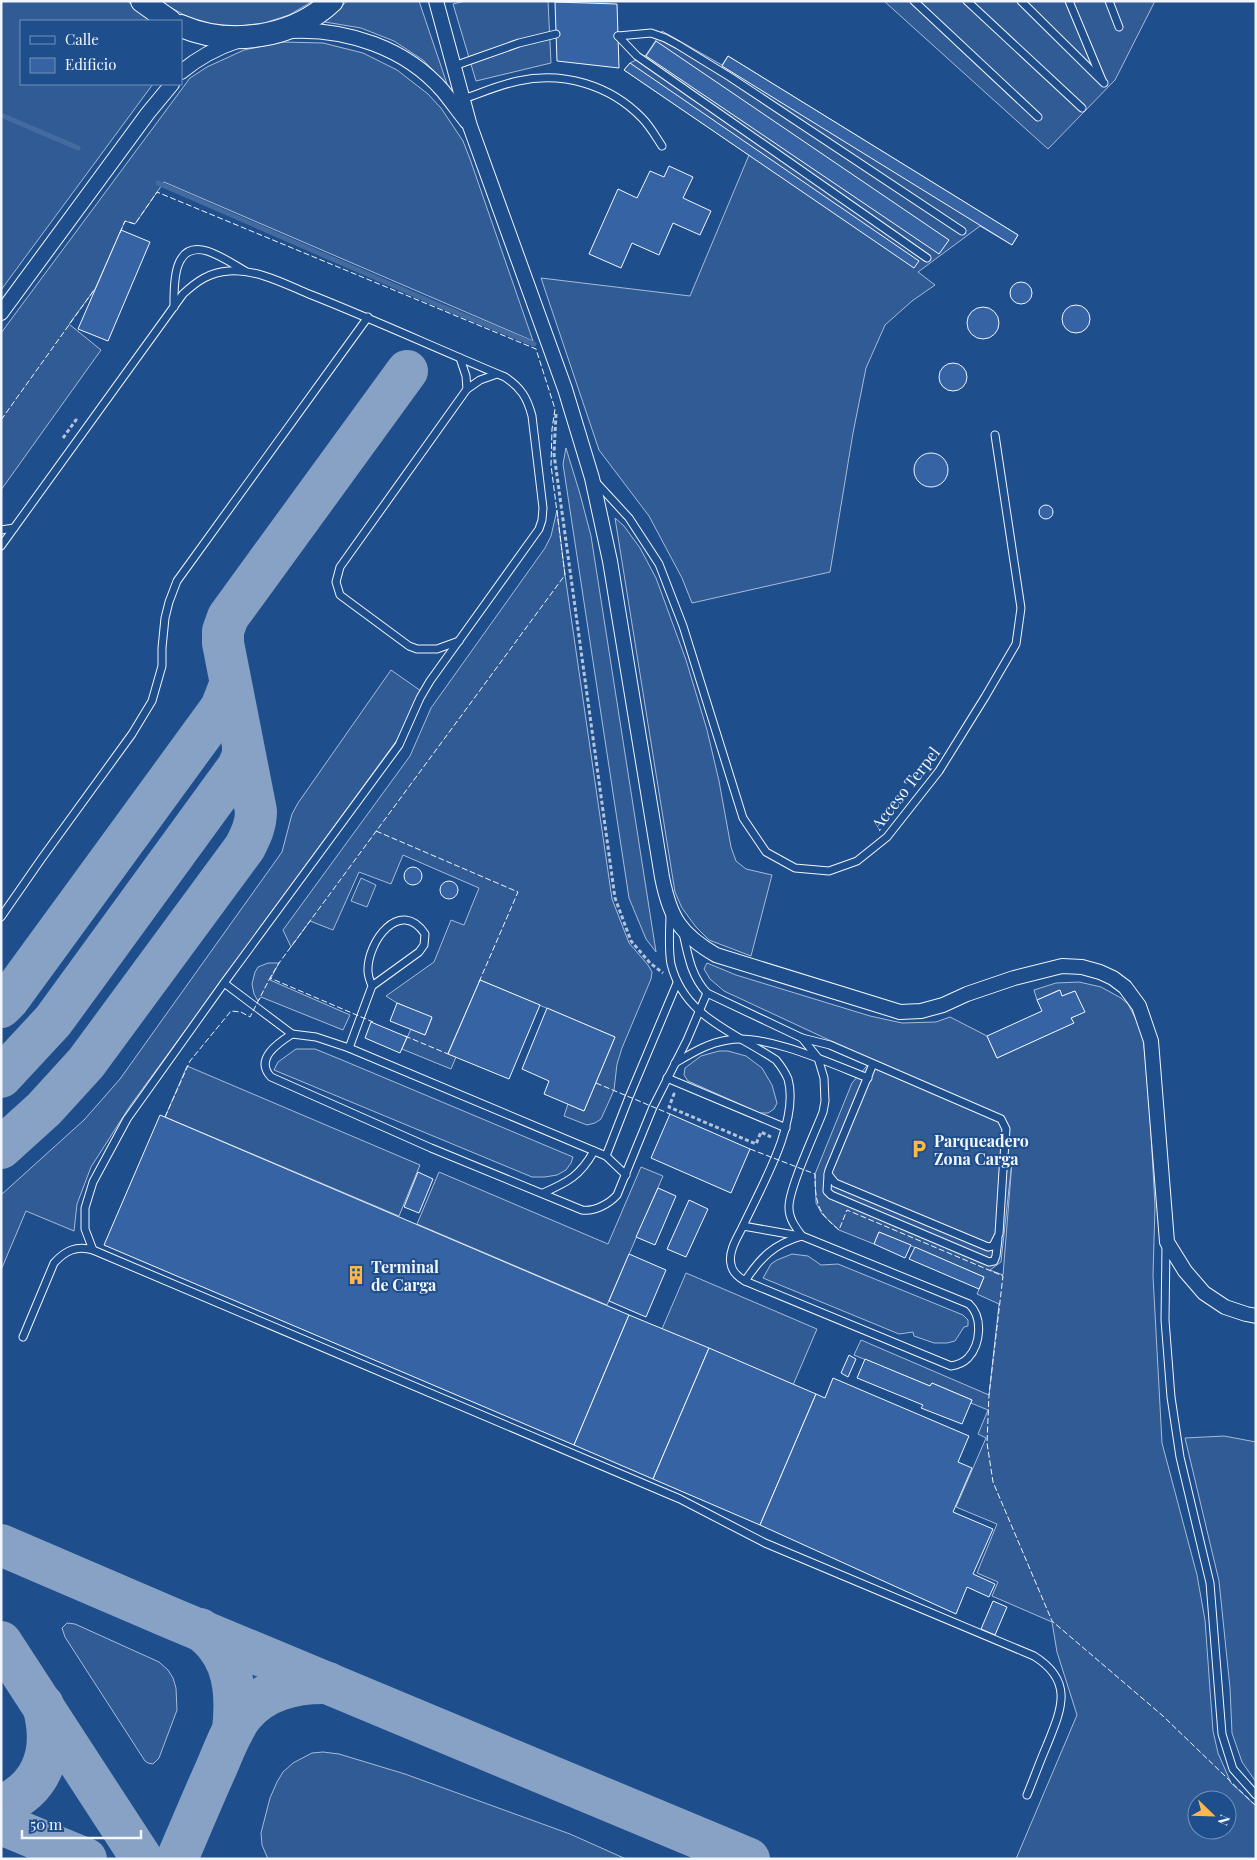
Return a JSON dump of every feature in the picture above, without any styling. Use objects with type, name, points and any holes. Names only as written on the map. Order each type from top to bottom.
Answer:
[{"type":"main road","points":[[142,1],[169,20]]},
{"type":"main road","points":[[182,26],[208,35],[248,37],[277,32],[313,16],[332,1]]},
{"type":"street","points":[[436,1],[470,126],[569,403],[592,478],[610,561],[662,877],[670,908],[682,928],[690,939],[716,955],[900,1012],[922,1011],[1014,978],[1062,966],[1082,967],[1113,978],[1125,987],[1139,1006],[1151,1041],[1166,1242],[1185,1271],[1204,1293],[1225,1307],[1256,1316]]},
{"type":"street","points":[[277,32],[337,33],[362,39],[387,49],[421,71],[442,90],[470,126]]},
{"type":"street","points":[[182,71],[220,47],[248,37]]},
{"type":"street","points":[[1,313],[148,113],[171,85]]},
{"type":"lane","points":[[914,1],[923,4],[1038,117]]},
{"type":"lane","points":[[967,1],[1082,108]]},
{"type":"lane","points":[[1021,1],[1104,82],[1069,1]]},
{"type":"lane","points":[[1109,1],[1119,27]]},
{"type":"lane","points":[[927,258],[637,56],[618,36],[651,33],[678,45],[730,77],[962,231]]},
{"type":"lane","points":[[454,66],[519,43],[556,34]]},
{"type":"lane","points":[[463,99],[518,81],[552,77],[585,82],[616,96],[642,118],[662,146]]},
{"type":"lane","points":[[174,307],[174,276],[176,267],[180,260],[192,251],[208,251],[248,272]]},
{"type":"lane","points":[[1,546],[183,294],[198,281],[214,274],[230,271],[261,275],[368,317],[496,374],[515,384],[528,401],[533,425],[543,508],[542,520],[533,539],[420,698],[399,745],[224,983],[127,1119],[93,1182],[85,1208],[85,1229],[92,1250]]},
{"type":"lane","points":[[1,917],[132,734],[152,700],[162,666],[165,618],[177,581],[368,317]]},
{"type":"lane","points":[[460,358],[466,376],[466,389]]},
{"type":"lane","points":[[461,639],[437,649],[425,650],[409,646],[340,595],[336,582],[340,567],[466,389],[480,380],[496,374]]},
{"type":"lane","name":"Acceso Terpel","points":[[592,478],[629,518],[659,564],[684,626],[743,818],[766,852],[795,868],[829,871],[857,861],[887,837],[939,771],[1016,644],[1021,608],[995,435]]},
{"type":"lane","points":[[1,530],[14,528]]},
{"type":"lane","points":[[670,908],[671,962],[677,983],[685,996],[699,1012],[714,1023],[776,1060],[788,1080],[790,1102],[782,1141],[743,1226],[734,1246],[730,1263],[737,1276],[745,1281],[951,1366],[962,1364],[974,1351],[979,1323],[976,1311],[969,1304],[802,1236],[743,1226]]},
{"type":"lane","points":[[349,1048],[372,986],[419,952],[426,940],[421,928],[409,921],[400,920],[386,928],[375,944],[368,963],[368,972],[372,986]]},
{"type":"lane","points":[[682,928],[692,971],[707,994],[802,1038],[830,1045],[996,1116],[1004,1124],[1006,1129],[999,1234],[994,1261],[989,1262],[831,1195],[827,1191],[828,1174],[873,1064]]},
{"type":"lane","points":[[224,983],[292,1034],[316,1036],[349,1048],[606,1156],[626,1174]]},
{"type":"lane","points":[[606,1156],[677,983]]},
{"type":"lane","points":[[292,1034],[274,1045],[269,1052],[265,1066],[271,1077],[431,1148],[588,1211],[612,1201],[617,1195],[662,1090],[707,994]]},
{"type":"lane","points":[[675,1064],[704,1047],[741,1038],[758,1040],[818,1058],[868,1078]]},
{"type":"lane","points":[[802,1038],[818,1058],[824,1078],[825,1101],[795,1184],[789,1207],[791,1218],[802,1236]]},
{"type":"lane","points":[[668,1078],[786,1128]]},
{"type":"lane","points":[[543,1193],[567,1183],[575,1177],[582,1170],[594,1151]]},
{"type":"lane","points":[[828,1174],[835,1183],[988,1247],[996,1243],[999,1234]]},
{"type":"lane","points":[[745,1281],[755,1266],[769,1251],[781,1243],[802,1236]]},
{"type":"lane","points":[[1166,1242],[1165,1320],[1171,1397],[1180,1457],[1210,1583],[1222,1734],[1233,1769],[1256,1795]]},
{"type":"lane","points":[[23,1338],[54,1263],[61,1254],[72,1248],[83,1247],[680,1499],[765,1543],[1034,1656],[1048,1665],[1053,1672],[1061,1693],[1062,1704],[1027,1795]]},
{"type":"path","points":[[569,403],[557,409],[554,429],[554,454],[615,898],[631,941],[650,963],[677,983]]},
{"type":"path","points":[[662,1090],[674,1094],[669,1106],[756,1144],[761,1132],[782,1141]]},
{"type":"shaded area","points":[[1,1],[127,1],[152,20],[20,20],[20,85],[152,85],[1,290]]},
{"type":"shaded area","points":[[159,1],[313,1],[289,15],[264,23],[239,26],[213,25],[188,17]]},
{"type":"shaded area","points":[[347,1],[419,1],[447,84],[423,60],[394,41],[361,28],[325,22]]},
{"type":"shaded area","points":[[465,1],[548,1],[551,63],[476,81],[453,4]]},
{"type":"shaded area","points":[[884,1],[1155,1],[1115,80],[1048,149]]},
{"type":"shaded area","points":[[662,31],[722,65],[728,56],[1018,235],[1012,245],[980,226],[918,272],[935,285],[912,301],[885,325],[866,368],[853,433],[830,572],[692,603],[682,578],[649,516],[599,450],[541,278],[690,296],[749,155],[624,70],[630,63],[646,55]]},
{"type":"shaded area","points":[[283,42],[323,43],[363,53],[397,70],[428,94],[441,108],[463,141],[533,341],[164,182],[135,224],[125,221],[95,289],[69,324],[101,350],[1,490],[1,333],[190,78],[207,67],[244,50]]},
{"type":"shaded area","points":[[566,448],[591,536],[656,952],[646,939],[629,898],[563,464]]},
{"type":"shaded area","points":[[557,510],[612,899],[629,943],[652,972],[651,979],[622,1048],[617,1064],[614,1090],[601,1119],[587,1125],[564,1116],[568,1104],[584,1111],[615,1037],[480,980],[448,1053],[456,1057],[451,1069],[402,1049],[411,1029],[425,1035],[432,1018],[397,1003],[386,996],[434,962],[451,920],[464,925],[479,888],[403,855],[391,884],[359,872],[333,930],[310,921],[291,947],[283,930],[410,756],[431,708],[545,548],[551,536]]},
{"type":"shaded area","points":[[615,518],[624,526],[640,548],[656,578],[686,660],[707,730],[719,781],[731,847],[736,861],[746,869],[772,875],[751,956],[709,940],[696,927],[682,908],[675,892]]},
{"type":"shaded area","points":[[391,670],[421,691],[397,740],[130,1106],[91,1167],[77,1204],[74,1231],[26,1211],[1,1270],[1,1195],[84,1120],[120,1079],[282,852],[292,814],[298,803]]},
{"type":"shaded area","points":[[361,878],[376,885],[367,907],[351,901]]},
{"type":"shaded area","points":[[268,963],[279,963],[270,980],[350,1015],[343,1030],[261,997],[258,1001],[252,984],[255,972],[258,967]]},
{"type":"shaded area","points":[[707,963],[736,975],[870,1016],[902,1023],[936,1022],[950,1017],[987,1036],[997,1058],[1073,1023],[1071,1018],[1084,1012],[1075,991],[1062,996],[1059,990],[1037,1000],[1034,990],[1056,983],[1079,982],[1101,987],[1128,1004],[1142,1031],[1148,1079],[1155,1206],[1153,1276],[1162,1443],[1197,1575],[1205,1620],[1213,1731],[1218,1753],[1231,1783],[1256,1806],[1256,1859],[1016,1859],[1077,1715],[1057,1652],[1052,1622],[992,1596],[998,1582],[977,1573],[997,1524],[956,1507],[986,1438],[978,1434],[988,1410],[971,1403],[972,1400],[932,1383],[930,1386],[854,1355],[861,1340],[989,1395],[999,1304],[977,1294],[984,1277],[879,1232],[874,1244],[839,1230],[822,1214],[816,1203],[815,1174],[852,1083],[872,1060],[724,991],[710,979],[704,969]],"holes":[[[1012,1162],[1003,1275],[990,1270],[1001,1262]]]},
{"type":"shaded area","points":[[296,1049],[315,1049],[342,1060],[573,1157],[571,1163],[566,1170],[557,1175],[532,1177],[274,1070],[278,1062]]},
{"type":"shaded area","points":[[719,1051],[728,1051],[746,1056],[762,1068],[772,1085],[777,1103],[774,1109],[768,1113],[760,1113],[688,1081],[684,1075],[685,1068],[701,1056]]},
{"type":"shaded area","points":[[187,1066],[420,1165],[399,1216],[165,1117]]},
{"type":"shaded area","points":[[641,1167],[663,1176],[607,1305],[417,1224],[439,1172],[608,1244]]},
{"type":"shaded area","points":[[792,1254],[808,1256],[821,1265],[838,1264],[963,1315],[968,1320],[968,1326],[964,1327],[955,1341],[934,1343],[914,1336],[913,1332],[899,1334],[763,1278],[771,1264]]},
{"type":"shaded area","points":[[686,1273],[817,1329],[793,1385],[662,1329]]},
{"type":"shaded area","points":[[1224,1436],[1256,1442],[1256,1782],[1242,1762],[1232,1733],[1230,1688],[1219,1581],[1185,1438]]},
{"type":"shaded area","points":[[67,1623],[75,1624],[159,1662],[168,1670],[173,1678],[176,1688],[177,1710],[159,1758],[153,1764],[145,1761],[65,1637],[62,1628]]},
{"type":"shaded area","points":[[312,1753],[339,1754],[405,1774],[570,1834],[626,1859],[268,1859],[262,1845],[261,1833],[270,1798],[277,1782],[283,1772],[293,1763]]},
{"type":"building","points":[[555,2],[617,4],[619,68],[557,61]]},
{"type":"building","points":[[656,41],[949,240],[939,254],[646,56]]},
{"type":"building","points":[[728,56],[1018,235],[1012,245],[722,66]]},
{"type":"building","points":[[630,63],[919,261],[914,268],[624,70]]},
{"type":"building","points":[[669,166],[693,177],[683,198],[711,211],[700,235],[673,223],[659,255],[632,243],[621,268],[589,254],[618,189],[637,198],[650,171],[664,177]]},
{"type":"building","points":[[121,230],[150,242],[108,341],[78,329]]},
{"type":"building","points":[[1021,282],[1029,285],[1032,293],[1029,301],[1021,304],[1013,301],[1010,293],[1013,285]]},
{"type":"building","points":[[1076,305],[1086,309],[1090,319],[1086,329],[1076,333],[1066,329],[1062,319],[1066,309]]},
{"type":"building","points":[[983,307],[989,308],[994,312],[998,317],[998,329],[994,334],[989,338],[983,339],[977,338],[972,334],[968,329],[967,323],[968,317],[972,312],[977,308]]},
{"type":"building","points":[[953,363],[963,367],[967,377],[963,387],[953,391],[943,387],[939,377],[943,367]]},
{"type":"building","points":[[931,453],[938,454],[943,458],[947,463],[947,477],[943,482],[938,486],[931,487],[924,486],[919,482],[915,477],[914,470],[915,463],[919,458],[924,454]]},
{"type":"building","points":[[1043,505],[1049,505],[1053,512],[1049,519],[1043,519],[1039,515],[1039,509]]},
{"type":"building","points":[[409,867],[417,867],[422,872],[420,883],[409,885],[404,880],[404,872]]},
{"type":"building","points":[[445,881],[453,881],[458,886],[456,897],[445,899],[440,894],[440,886]]},
{"type":"building","points":[[480,980],[540,1005],[509,1079],[448,1054]]},
{"type":"building","points":[[1060,990],[1062,996],[1075,991],[1085,1012],[1071,1018],[1074,1023],[997,1058],[987,1036],[1042,1011],[1037,1000]]},
{"type":"building","points":[[397,1003],[432,1017],[425,1035],[390,1021]]},
{"type":"building","points":[[547,1008],[615,1037],[584,1111],[544,1094],[549,1081],[522,1069]]},
{"type":"building","points":[[371,1022],[407,1037],[400,1053],[365,1038]]},
{"type":"building","points":[[670,1114],[750,1149],[731,1193],[651,1158]]},
{"type":"building","name":"Terminal de Carga","points":[[160,1115],[629,1315],[574,1445],[104,1245]]},
{"type":"building","points":[[418,1172],[433,1179],[419,1213],[404,1207]]},
{"type":"building","points":[[658,1188],[676,1196],[655,1245],[636,1237]]},
{"type":"building","points":[[689,1200],[708,1209],[686,1257],[667,1249]]},
{"type":"building","points":[[879,1232],[911,1245],[905,1258],[874,1244]]},
{"type":"building","points":[[915,1247],[984,1277],[979,1289],[909,1259]]},
{"type":"building","points":[[629,1254],[666,1270],[646,1317],[609,1301]]},
{"type":"building","points":[[629,1315],[709,1348],[653,1479],[574,1445]]},
{"type":"building","points":[[709,1348],[816,1394],[760,1525],[653,1479]]},
{"type":"building","points":[[849,1355],[856,1359],[848,1377],[841,1373]]},
{"type":"building","points":[[865,1359],[930,1386],[932,1383],[972,1400],[962,1424],[921,1408],[923,1405],[857,1378]]},
{"type":"building","points":[[833,1378],[969,1436],[958,1462],[972,1468],[953,1512],[993,1529],[973,1574],[995,1584],[989,1597],[967,1587],[956,1614],[760,1525],[816,1394],[825,1398]]},
{"type":"building","points":[[993,1601],[1007,1607],[995,1635],[981,1629]]},
{"type":"waterway","points":[[1,115],[78,148]]},
{"type":"waterway","points":[[158,183],[443,307],[534,344]]},
{"type":"taxiway","points":[[1,1148],[44,1109],[86,1063],[245,847],[254,825],[256,811],[223,643],[223,631],[228,617],[407,371]]},
{"type":"taxiway","points":[[1,1007],[221,708],[230,685]]},
{"type":"taxiway","points":[[1,1077],[53,1021],[238,767],[243,755],[243,749]]},
{"type":"taxiway","points":[[1,1545],[171,1618],[749,1859]]},
{"type":"taxiway","points":[[200,1629],[215,1644],[228,1665],[234,1698],[233,1731]]},
{"type":"taxiway","points":[[1,1642],[142,1859]]},
{"type":"taxiway","points":[[177,1859],[227,1743],[242,1716],[259,1700],[281,1689],[304,1684],[328,1683]]},
{"type":"taxiway","points":[[1,1806],[16,1798],[28,1788],[37,1777],[43,1764],[47,1751],[48,1736],[43,1705]]},
{"type":"taxiway","points":[[1,1824],[86,1859]]},
{"type":"fence","points":[[120,233],[125,221],[135,224],[157,192],[536,349],[555,409],[552,429],[551,465],[565,575],[279,963],[270,978],[373,1022]]},
{"type":"fence","points":[[1,420],[94,290]]},
{"type":"fence","points":[[376,831],[518,892],[479,982]]},
{"type":"fence","points":[[165,1117],[190,1061],[231,1011],[241,1012],[250,1017],[270,978]]},
{"type":"fence","points":[[405,1036],[448,1054],[449,1051]]},
{"type":"fence","points":[[596,1083],[670,1114]]},
{"type":"fence","points":[[750,1149],[815,1174],[819,1206],[826,1218],[839,1230],[847,1210],[1003,1276],[989,1395],[987,1443],[993,1482],[1052,1621],[1163,1716],[1256,1806]]},
{"type":"place","name":"Parqueadero Zona Carga","points":[[919,1149]]},
{"type":"place","name":"Terminal de Carga","points":[[356,1275]]}]
